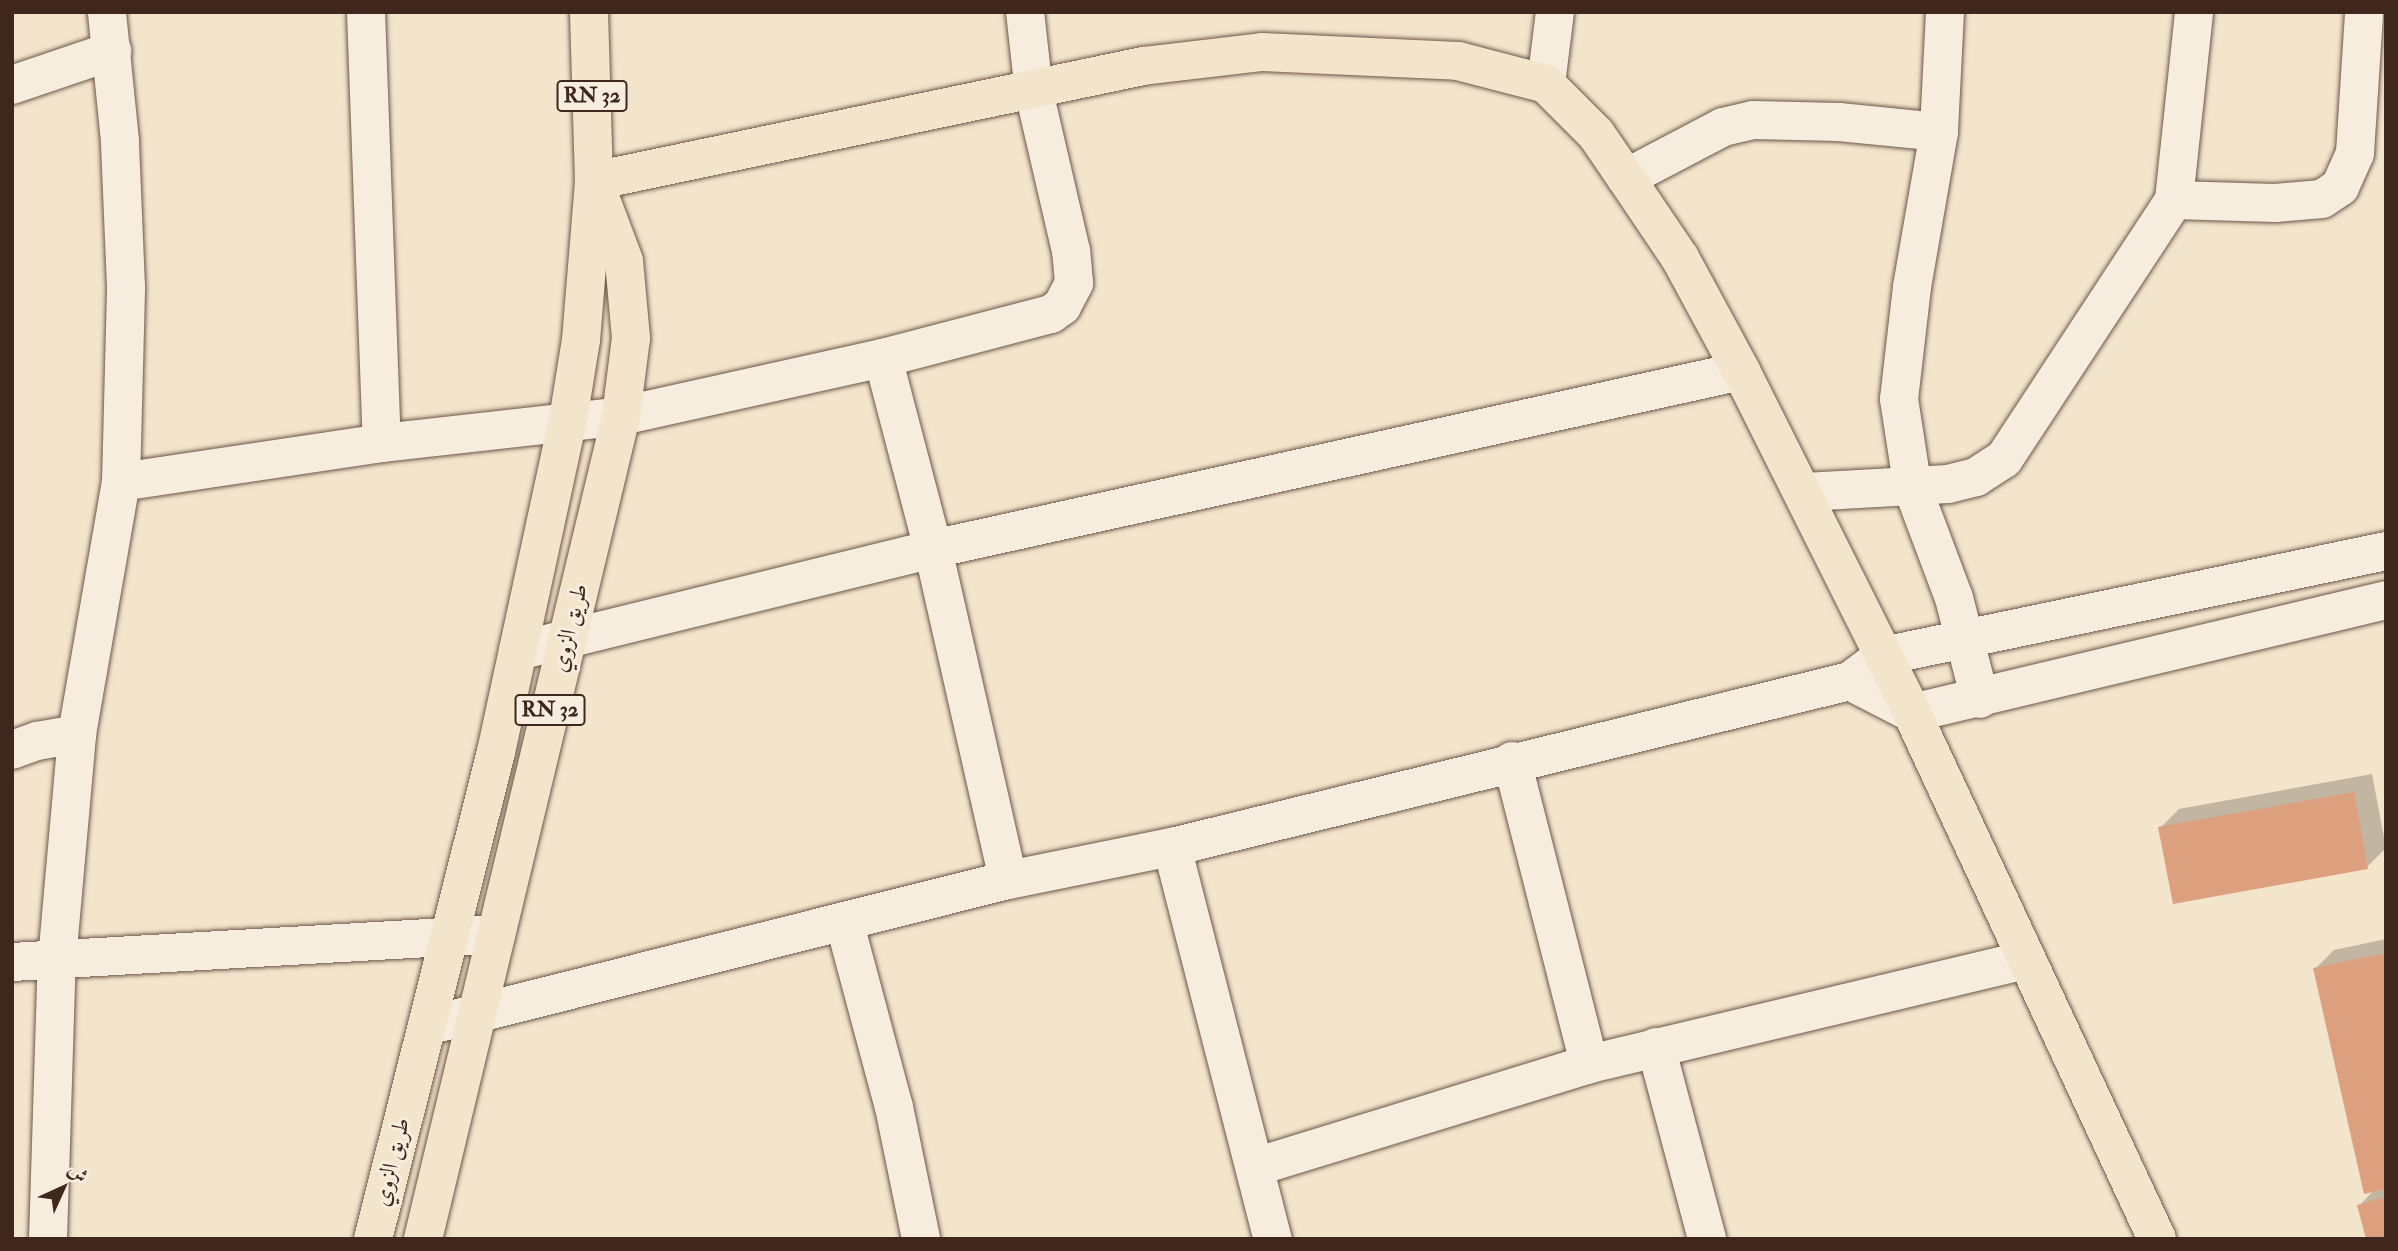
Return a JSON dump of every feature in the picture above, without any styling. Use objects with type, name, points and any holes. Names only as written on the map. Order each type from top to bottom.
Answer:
[{"type":"main road","name":"طريق الزوي","points":[[373,1239],[518,651],[568,419],[581,340],[594,181],[589,12]]},
{"type":"main road","points":[[594,181],[1034,92],[1143,66],[1262,52],[1458,61],[1546,84],[1596,134],[1680,258],[1741,370],[1805,492],[1912,713],[2024,960],[2157,1239]]},
{"type":"main road","name":"طريق الزوي","points":[[424,1239],[621,416],[631,338],[624,261],[594,181]]},
{"type":"street","points":[[48,1239],[57,960],[77,734],[121,482],[126,287],[112,51],[107,12]]},
{"type":"street","points":[[366,12],[382,443]]},
{"type":"street","points":[[121,482],[382,443],[568,419],[621,416],[883,358],[1051,314],[1069,295],[1074,283],[1072,251],[1034,92],[1025,12]]},
{"type":"street","points":[[1546,84],[1555,12]]},
{"type":"street","points":[[1945,12],[1939,132],[1912,287],[1899,399],[1913,489],[1942,561],[1980,699]]},
{"type":"street","points":[[1805,492],[1913,489],[1976,477],[2004,459],[2174,200],[2194,12]]},
{"type":"street","points":[[2174,200],[2299,201],[2322,199],[2340,187],[2355,153],[2364,12]]},
{"type":"street","points":[[12,85],[112,51]]},
{"type":"street","points":[[1626,178],[1723,127],[1753,120],[1839,122],[1939,132]]},
{"type":"street","points":[[883,358],[933,549],[1008,880]]},
{"type":"street","points":[[518,651],[933,549],[1741,370]]},
{"type":"street","points":[[427,1026],[1008,880],[1172,847],[1512,761],[1850,681],[1883,656],[2222,582],[2386,551]]},
{"type":"street","points":[[2222,582],[2233,635]]},
{"type":"street","points":[[1850,681],[1912,713],[1980,699],[2233,635],[2386,600]]},
{"type":"street","points":[[12,750],[37,741],[77,734]]},
{"type":"street","points":[[1512,761],[1589,1064]]},
{"type":"street","points":[[1172,847],[1273,1239]]},
{"type":"street","points":[[844,921],[894,1107],[921,1239]]},
{"type":"street","points":[[12,962],[496,934]]},
{"type":"street","points":[[1255,1167],[1589,1064],[2024,960]]},
{"type":"street","points":[[1656,1047],[1707,1239]]},
{"type":"building","points":[[2354,792],[2368,869],[2173,904],[2158,827]]},
{"type":"building","points":[[2386,953],[2386,1189],[2364,1194],[2313,968]]},
{"type":"building","points":[[2386,1197],[2386,1239],[2366,1239],[2357,1205]]}]
